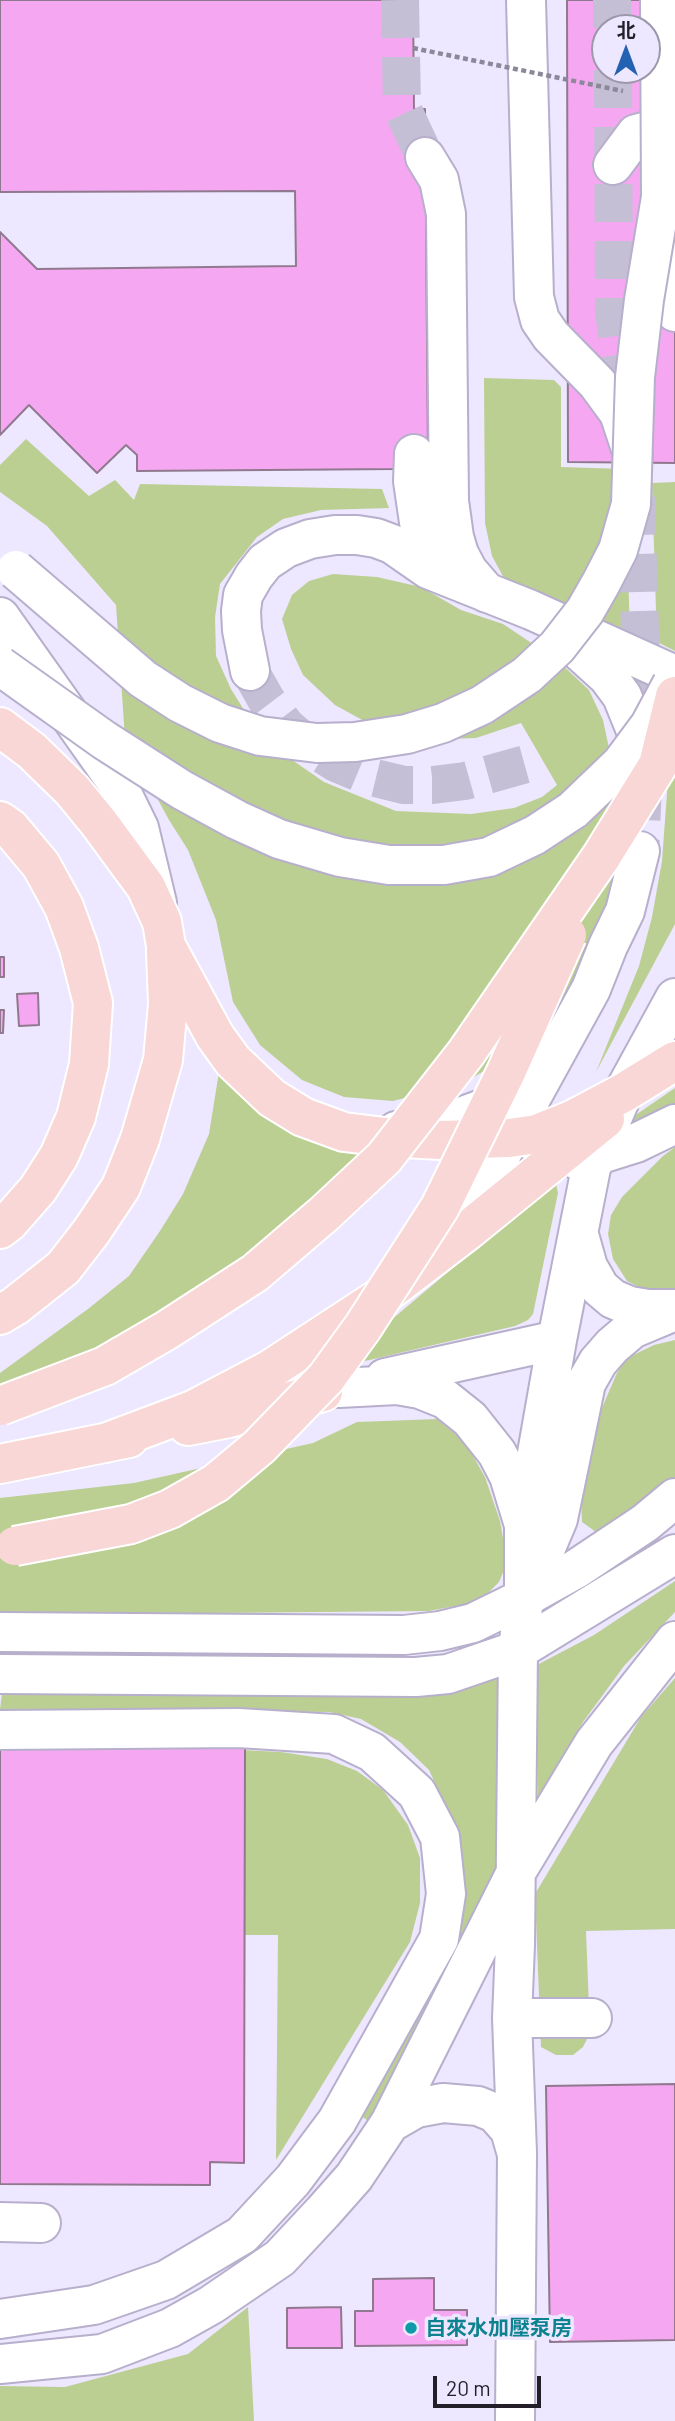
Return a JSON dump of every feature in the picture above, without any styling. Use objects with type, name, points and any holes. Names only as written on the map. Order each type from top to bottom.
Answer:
[{"type":"main road","points":[[0,1406],[105,1366],[167,1330],[255,1273],[384,1158],[466,1053],[601,857],[658,765],[675,696]]},
{"type":"main road","points":[[0,727],[32,751],[72,790],[146,887],[164,934],[215,1036],[233,1061],[272,1098],[303,1117],[344,1132],[366,1135],[441,1140],[509,1138],[537,1134],[618,1102]]},
{"type":"main road","points":[[0,821],[10,828],[41,865],[64,907],[79,948],[93,1003],[89,1064],[76,1117],[60,1156],[38,1189],[0,1229]]},
{"type":"main road","points":[[0,1547],[131,1524],[170,1509],[216,1483],[251,1454],[326,1378],[363,1327],[440,1207],[506,1072],[601,857]]},
{"type":"main road","points":[[0,1315],[63,1268],[121,1187],[141,1139],[163,1060],[167,1004],[164,934]]},
{"type":"main road","points":[[105,1443],[193,1410],[271,1369],[378,1299],[542,1170],[618,1102],[672,1063]]},
{"type":"main road","points":[[0,1464],[229,1418],[339,1388]]},
{"type":"street","points":[[526,0],[534,297],[540,320],[551,336],[597,383],[619,413],[635,463]]},
{"type":"street","points":[[660,0],[657,87],[668,138],[675,312]]},
{"type":"street","points":[[613,165],[636,134],[662,127],[668,138]]},
{"type":"street","points":[[425,157],[439,180],[446,214],[449,501],[454,537],[468,571],[470,586]]},
{"type":"street","points":[[8,564],[143,679],[180,703],[210,718],[260,736],[317,743],[355,742],[407,734],[443,723],[482,705],[527,675],[557,647],[584,611],[618,550],[631,504],[635,377],[644,300],[668,189]]},
{"type":"street","points":[[414,454],[419,523],[435,559],[470,586]]},
{"type":"street","points":[[0,666],[104,740],[182,790],[237,820],[279,839],[340,857],[389,864],[444,864],[489,857],[535,835],[573,810],[621,764],[650,725],[675,677],[531,610],[428,569],[392,544],[376,538],[335,535],[310,539],[286,548],[265,562],[254,576],[243,595],[242,630],[250,671]]},
{"type":"street","points":[[531,610],[588,657],[615,687],[630,712],[644,765]]},
{"type":"street","points":[[0,617],[116,780],[139,828],[164,934]]},
{"type":"street","points":[[467,1231],[509,1138],[591,989],[625,911],[640,851]]},
{"type":"street","points":[[515,2421],[517,2153],[512,2018],[518,1650],[524,1598],[524,1527],[591,1168],[618,1102],[675,998]]},
{"type":"street","points":[[366,1135],[417,1129],[493,1104],[523,1086],[555,1056]]},
{"type":"street","points":[[542,1170],[596,1157],[636,1143],[675,1124]]},
{"type":"street","points":[[579,1235],[588,1267],[600,1288],[613,1299],[639,1308],[675,1310]]},
{"type":"street","points":[[524,1598],[558,1519],[586,1382],[598,1362],[632,1329],[675,1310]]},
{"type":"street","points":[[339,1388],[557,1340]]},
{"type":"street","points":[[339,1388],[397,1385],[420,1389],[445,1399],[470,1419],[497,1453],[509,1476],[524,1527]]},
{"type":"street","points":[[0,1632],[404,1634],[440,1631],[472,1623],[524,1598],[599,1554],[645,1523],[675,1498]]},
{"type":"street","points":[[0,1674],[416,1677],[448,1674],[518,1650],[675,1554]]},
{"type":"street","points":[[0,2364],[102,2354],[170,2328],[211,2305],[279,2258],[354,2177],[384,2134],[515,1874],[594,1743],[675,1640]]},
{"type":"street","points":[[0,1730],[239,1728],[334,1734],[372,1752],[417,1794],[440,1837],[446,1894],[439,1939],[337,2121],[293,2180],[242,2235],[166,2280],[94,2305],[0,2319]]},
{"type":"street","points":[[512,2018],[592,2018]]},
{"type":"street","points":[[384,2134],[416,2108],[443,2103],[478,2106],[495,2113],[510,2130],[517,2153]]},
{"type":"street","points":[[337,2121],[384,2134]]},
{"type":"street","points":[[0,2222],[41,2223]]},
{"type":"path","points":[[414,48],[657,87]]},
{"type":"green space","points":[[484,378],[554,380],[561,387],[561,467],[625,469],[630,635],[505,580],[492,556],[485,523]]},
{"type":"green space","points":[[26,439],[89,496],[115,480],[134,500],[140,484],[382,489],[389,508],[321,510],[283,519],[257,537],[220,584],[215,617],[216,656],[231,689],[252,723],[285,755],[324,782],[396,811],[471,814],[514,808],[542,797],[557,785],[521,723],[476,738],[418,740],[375,727],[335,705],[303,675],[291,649],[282,619],[292,595],[309,581],[333,574],[377,577],[421,587],[461,610],[503,624],[557,660],[589,690],[603,720],[623,814],[614,869],[605,911],[583,967],[557,1010],[512,1054],[464,1083],[393,1101],[344,1097],[302,1080],[260,1045],[233,1002],[216,920],[188,850],[125,739],[116,605],[47,526],[0,492],[0,465]]},
{"type":"green space","points":[[675,482],[675,651],[657,642],[652,483]]},
{"type":"green space","points":[[675,712],[675,924],[596,1072],[639,966],[652,917],[662,861],[667,793],[664,744]]},
{"type":"green space","points":[[222,1053],[330,1146],[366,1156],[320,1206],[111,1349],[0,1387],[0,1373],[129,1276],[160,1231],[183,1194],[209,1134]]},
{"type":"green space","points":[[675,1088],[675,1111],[621,1130],[637,1114]]},
{"type":"green space","points":[[675,1147],[675,1292],[655,1295],[627,1281],[613,1259],[608,1234],[611,1215],[622,1197]]},
{"type":"green space","points":[[556,1184],[558,1193],[533,1314],[528,1320],[515,1326],[322,1371],[371,1337],[551,1185]]},
{"type":"green space","points":[[675,1340],[675,1479],[626,1520],[596,1532],[582,1522],[581,1498],[601,1410],[617,1373],[627,1358],[654,1345]]},
{"type":"green space","points":[[437,1419],[465,1442],[485,1477],[500,1521],[506,1555],[504,1570],[499,1582],[488,1593],[471,1603],[429,1611],[0,1615],[0,1498],[134,1483],[313,1443],[357,1422]]},
{"type":"green space","points":[[675,1581],[675,1612],[624,1666],[583,1722],[538,1798],[535,1666],[594,1635]]},
{"type":"green space","points":[[498,1676],[500,1855],[494,1885],[373,2124],[361,2116],[462,1907],[464,1873],[455,1826],[429,1770],[400,1742],[361,1719],[329,1712],[0,1709],[2,1694],[396,1697],[429,1695]]},
{"type":"green space","points":[[675,1678],[675,1929],[586,1931],[590,2033],[583,2047],[573,2055],[556,2055],[541,2047],[535,1894],[641,1717]]},
{"type":"green space","points":[[221,1749],[281,1752],[327,1759],[357,1771],[383,1790],[408,1825],[420,1858],[420,1903],[410,1942],[276,2160],[278,1935],[221,1935]]},
{"type":"green space","points":[[248,2307],[254,2421],[0,2421],[0,2386],[65,2387],[188,2354]]},
{"type":"building","points":[[0,0],[413,0],[414,109],[425,109],[428,454],[396,469],[137,471],[137,455],[126,445],[97,473],[29,405],[0,435],[0,232],[37,269],[296,266],[295,191],[0,192]]},
{"type":"building","points":[[567,0],[675,0],[675,463],[568,462]]},
{"type":"building","points":[[0,957],[4,957],[4,977],[0,977]]},
{"type":"building","points":[[38,993],[39,1025],[19,1026],[17,994]]},
{"type":"building","points":[[0,1010],[4,1010],[3,1033],[0,1033]]},
{"type":"building","points":[[0,1739],[245,1746],[244,2163],[210,2162],[210,2185],[0,2184]]},
{"type":"building","points":[[675,2084],[675,2340],[550,2342],[546,2086]]},
{"type":"building","name":"自來水加壓泵房","points":[[434,2278],[434,2310],[467,2310],[467,2345],[355,2346],[355,2311],[373,2311],[373,2279]]},
{"type":"building","points":[[341,2307],[342,2348],[287,2348],[287,2308]]},
{"type":"tunnel","points":[[400,0],[402,108],[425,157]]},
{"type":"tunnel","points":[[612,0],[612,14]]},
{"type":"tunnel","points":[[613,84],[614,311],[627,403]]},
{"type":"tunnel","points":[[636,497],[644,765],[640,851]]},
{"type":"tunnel","points":[[250,671],[267,701],[286,726],[309,746],[336,763],[367,776],[404,785],[433,785],[465,781],[533,762]]},
{"type":"place","name":"自來水加壓泵房","points":[[411,2328]]}]
